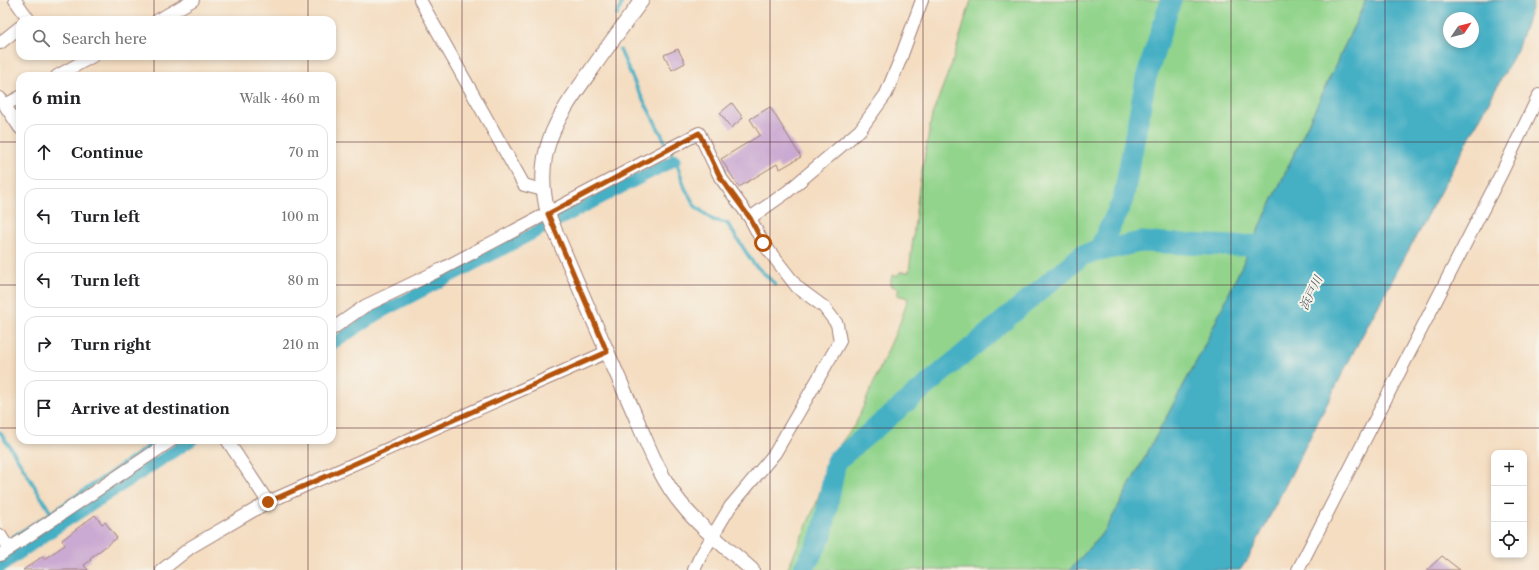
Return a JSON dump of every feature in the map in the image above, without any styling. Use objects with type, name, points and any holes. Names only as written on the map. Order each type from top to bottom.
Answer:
[{"type":"street","points":[[14,0],[26,16]]},
{"type":"street","points":[[165,16],[193,0]]},
{"type":"street","points":[[420,0],[524,185],[543,190]]},
{"type":"street","points":[[642,0],[573,95],[557,121],[551,134],[544,160],[542,175],[543,190],[548,214],[554,230],[607,352],[670,487],[682,506],[712,536],[728,548],[752,570]]},
{"type":"street","points":[[750,218],[787,192],[860,130],[886,94],[922,0]]},
{"type":"street","points":[[0,43],[16,30]]},
{"type":"street","points":[[64,72],[86,60]]},
{"type":"street","points":[[1298,570],[1495,186],[1539,95]]},
{"type":"street","points":[[16,97],[2,101],[16,122]]},
{"type":"street","points":[[336,326],[366,306],[442,269],[548,214],[699,133],[720,177],[750,218],[763,243],[797,287],[824,307],[837,324],[840,341],[776,453],[730,507],[712,536],[694,570]]},
{"type":"street","points":[[162,570],[191,547],[268,502],[607,352]]},
{"type":"street","points":[[0,536],[4,552],[166,444]]},
{"type":"street","points":[[230,444],[268,502]]},
{"type":"green space","points":[[971,0],[1366,0],[1202,351],[1106,529],[1070,570],[787,570],[816,504],[830,458],[856,423],[901,320],[908,298],[897,295],[899,289],[890,285],[892,275],[897,276],[900,272],[909,272],[919,187],[932,115],[954,57]]},
{"type":"water","name":"浜戸川","points":[[1366,0],[1534,0],[1517,50],[1355,349],[1248,559],[1240,570],[1070,570],[1106,529],[1202,351]]},
{"type":"building","points":[[678,49],[685,63],[672,70],[664,55]]},
{"type":"building","points":[[732,103],[743,118],[731,128],[720,113]]},
{"type":"building","points":[[770,107],[801,157],[780,169],[777,164],[739,187],[721,159],[760,135],[750,119]]},
{"type":"building","points":[[95,515],[102,524],[105,522],[117,538],[90,558],[91,560],[84,565],[88,570],[23,570],[43,556],[44,559],[65,545],[62,540]]},
{"type":"building","points":[[1442,556],[1460,570],[1427,570]]},
{"type":"waterway","points":[[617,15],[623,0]]},
{"type":"waterway","points":[[1098,251],[1123,200],[1146,78],[1171,0]]},
{"type":"waterway","points":[[620,50],[637,88],[677,164],[685,188],[695,206],[713,220],[727,223],[753,263],[775,284]]},
{"type":"waterway","points":[[336,341],[384,311],[675,160]]},
{"type":"waterway","points":[[803,570],[822,535],[836,461],[1082,255],[1140,242],[1233,246],[1279,244]]},
{"type":"waterway","points":[[0,432],[51,513]]},
{"type":"waterway","points":[[6,541],[51,513],[152,444]]},
{"type":"waterway","points":[[0,567],[56,528],[186,444]]},
{"type":"route","points":[[268,502],[607,352],[548,214],[699,133],[720,177],[750,218],[763,243]]}]
